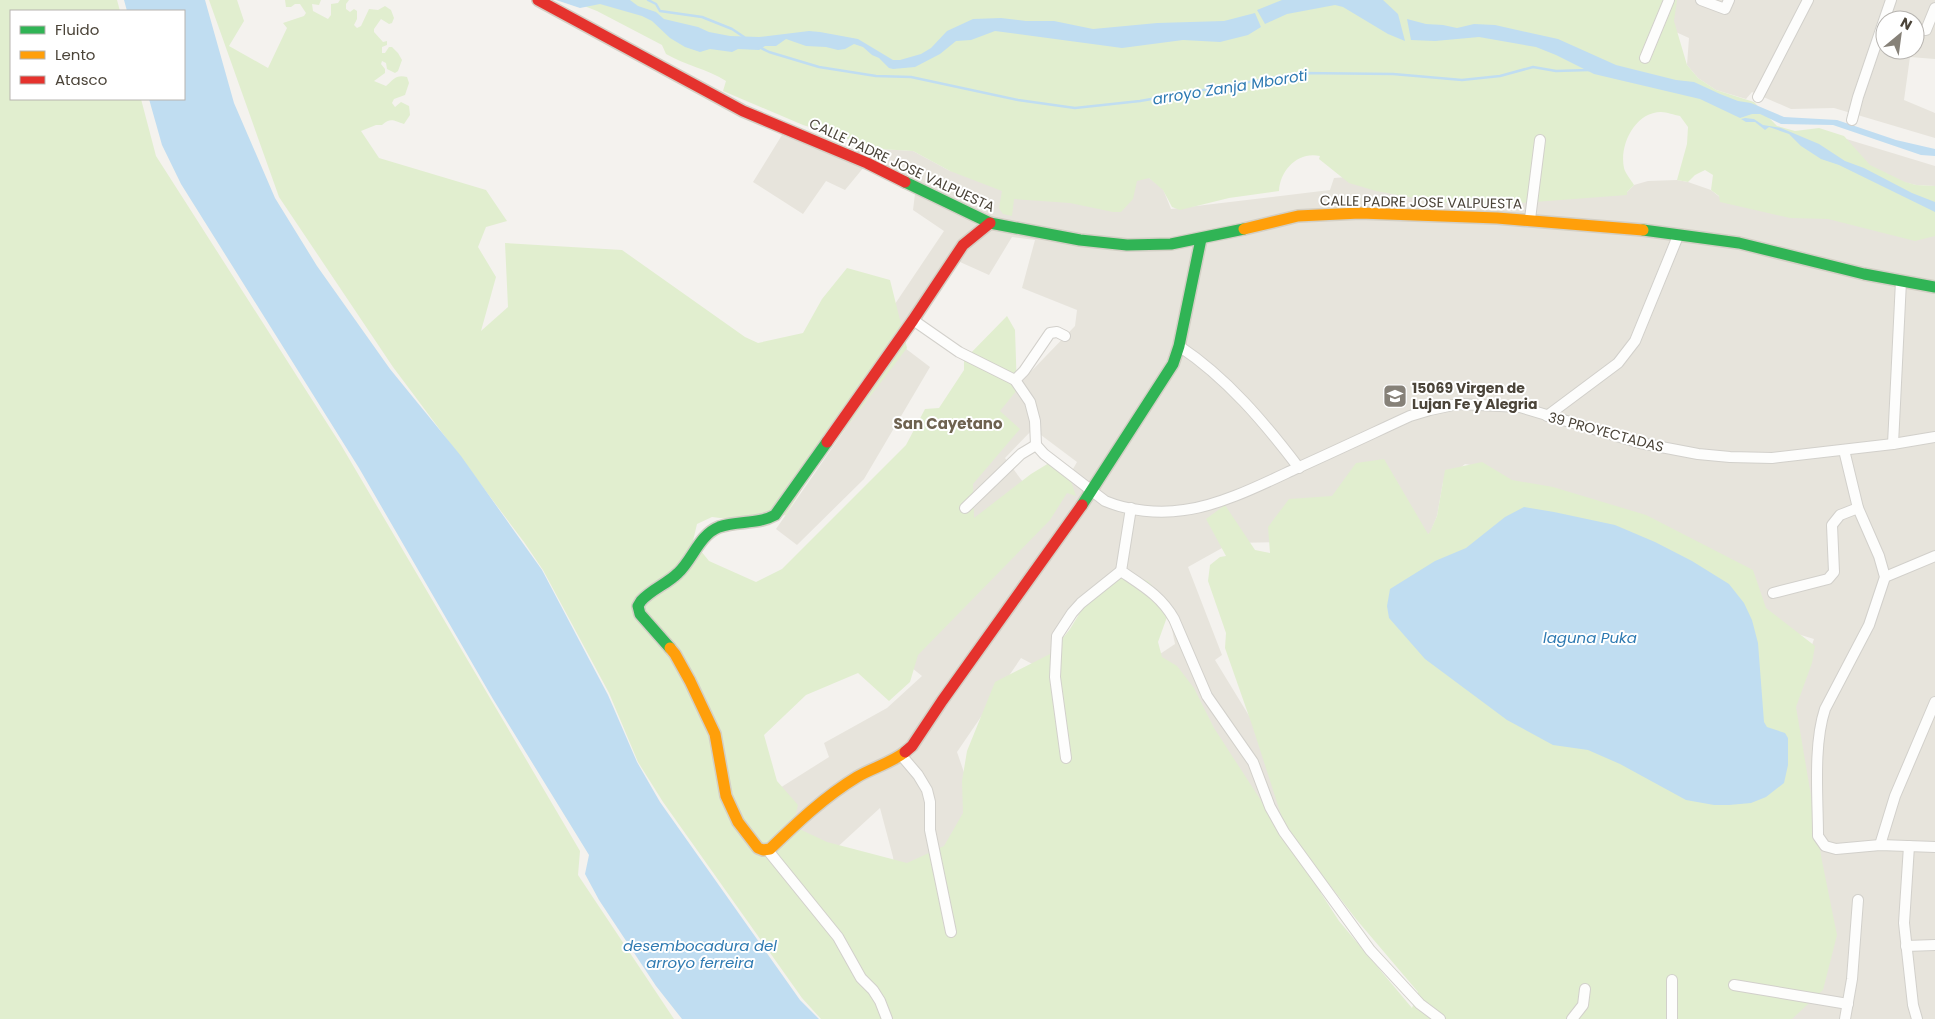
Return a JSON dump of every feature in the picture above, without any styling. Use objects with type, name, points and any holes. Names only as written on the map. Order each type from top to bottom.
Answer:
[{"type":"street","name":"CALLE PADRE JOSE VALPUESTA","points":[[538,0],[743,111],[867,163],[990,223],[1093,242],[1169,244],[1316,214],[1388,214],[1530,219],[1588,224],[1725,241],[1784,252],[1848,270],[1935,288]]},
{"type":"street","points":[[1646,58],[1669,0]]},
{"type":"street","points":[[1701,0],[1725,9],[1729,0]]},
{"type":"street","points":[[1758,97],[1808,0]]},
{"type":"street","points":[[1852,120],[1858,97],[1892,0]]},
{"type":"street","points":[[1926,30],[1935,8]]},
{"type":"street","points":[[1530,219],[1540,140]]},
{"type":"street","points":[[990,223],[963,245],[919,309],[914,320],[775,515],[760,523],[719,528],[706,535],[682,568],[642,600],[638,606],[640,614],[675,654],[690,681],[715,734],[726,796],[738,822],[758,848],[763,850],[770,849],[806,814],[828,797],[857,777],[900,755],[912,746],[1092,491],[1173,364],[1179,346],[1201,239]]},
{"type":"street","points":[[1547,416],[1618,363],[1635,341],[1678,236]]},
{"type":"street","points":[[1893,444],[1901,281]]},
{"type":"street","points":[[914,320],[959,352],[1015,380],[1030,402],[1035,422],[1036,446],[1021,454],[966,508]]},
{"type":"street","points":[[1015,380],[1024,371],[1050,333],[1057,332],[1065,336]]},
{"type":"street","points":[[1179,346],[1236,393],[1262,420],[1299,468]]},
{"type":"street","name":"39 PROYECTADAS","points":[[1036,446],[1105,501],[1131,508],[1183,511],[1242,493],[1410,416],[1458,404],[1520,407],[1640,443],[1698,454],[1730,457],[1772,458],[1893,444],[1935,437]]},
{"type":"street","points":[[1844,450],[1858,508],[1879,556],[1885,578],[1870,625],[1825,709],[1821,721],[1818,748],[1818,836],[1825,846],[1836,850],[1880,845],[1935,847]]},
{"type":"street","points":[[1066,758],[1055,687],[1057,636],[1081,603],[1121,571],[1131,508]]},
{"type":"street","points":[[1773,593],[1832,577],[1834,572],[1832,525],[1840,515],[1858,508]]},
{"type":"street","points":[[1885,578],[1935,556]]},
{"type":"street","points":[[1121,571],[1159,598],[1169,609],[1207,696],[1253,762],[1270,807],[1284,832],[1370,950],[1420,1004],[1440,1019]]},
{"type":"street","points":[[1880,845],[1895,796],[1935,702]]},
{"type":"street","points":[[900,755],[918,775],[927,790],[930,802],[930,830],[950,932]]},
{"type":"street","points":[[1909,846],[1904,923],[1913,1005],[1917,1019]]},
{"type":"street","points":[[770,849],[770,853],[838,937],[861,978],[873,990],[880,1001],[887,1019]]},
{"type":"street","points":[[1845,1019],[1853,972],[1858,900]]},
{"type":"street","points":[[1906,946],[1935,945]]},
{"type":"street","points":[[1672,980],[1672,1019]]},
{"type":"street","points":[[1734,985],[1848,1004]]},
{"type":"street","points":[[1572,1019],[1584,1005],[1585,988]]},
{"type":"shaded area","points":[[1560,0],[1935,0],[1935,59],[1925,58],[1925,10],[1875,10],[1875,60],[1910,60],[1904,100],[1935,113],[1935,138],[1834,108],[1791,109],[1752,92],[1746,99],[1716,90],[1698,78],[1687,65],[1689,38],[1632,12]]},
{"type":"shaded area","points":[[782,135],[852,161],[862,144],[880,149],[913,151],[950,171],[1148,177],[1163,189],[1171,209],[1330,190],[1334,178],[1348,177],[1510,189],[1627,192],[1634,185],[1648,181],[1677,180],[1711,190],[1722,199],[1827,218],[1935,231],[1935,1019],[1543,1019],[1779,708],[1803,670],[1814,639],[1752,620],[1531,489],[1482,467],[1465,464],[1443,482],[1437,516],[1430,533],[1417,540],[1231,543],[1188,567],[1222,655],[1215,660],[1251,719],[1358,861],[1297,913],[1151,660],[1175,644],[1169,615],[1085,602],[1067,628],[1064,635],[1064,649],[1038,667],[1021,658],[957,752],[969,787],[986,986],[912,1000],[893,857],[880,808],[820,863],[764,798],[829,757],[824,743],[887,708],[922,676],[881,643],[1038,530],[1077,462],[1033,429],[1005,458],[1023,482],[935,567],[991,413],[1075,326],[1077,310],[1022,288],[1035,240],[1012,237],[989,275],[960,262],[901,345],[930,367],[864,479],[797,545],[776,529],[875,386],[852,368],[944,231],[913,210],[915,194],[864,167],[845,190],[826,181],[803,214],[753,182]]},
{"type":"shaded area","points":[[1843,138],[1935,166],[1935,186],[1916,185],[1894,180],[1869,167]]},
{"type":"green space","points":[[0,0],[117,0],[120,10],[10,10],[10,100],[141,100],[156,156],[341,445],[580,851],[578,875],[674,1019],[0,1019]]},
{"type":"green space","points":[[209,0],[237,0],[244,21],[229,46],[268,68],[287,28],[283,23],[304,16],[306,13],[300,4],[286,7],[285,0],[321,0],[319,5],[312,4],[313,11],[328,19],[331,15],[331,4],[338,3],[340,0],[349,0],[346,4],[346,9],[350,12],[354,9],[357,11],[357,19],[354,25],[357,28],[361,26],[369,9],[378,10],[385,6],[391,10],[394,18],[392,23],[389,24],[381,19],[374,32],[383,42],[387,41],[387,45],[382,47],[382,53],[385,53],[389,47],[392,47],[402,60],[398,71],[395,73],[387,69],[386,63],[382,61],[381,64],[385,69],[385,73],[374,81],[386,86],[397,77],[407,77],[409,83],[405,95],[394,99],[392,103],[395,107],[401,102],[409,106],[410,115],[404,124],[390,120],[382,125],[376,125],[361,131],[379,158],[486,190],[507,221],[486,227],[478,247],[496,277],[481,331],[508,307],[505,243],[622,250],[745,337],[758,343],[803,333],[822,299],[847,268],[890,280],[907,348],[811,474],[786,515],[745,521],[712,517],[697,524],[693,541],[709,561],[756,582],[782,569],[906,445],[925,409],[939,408],[964,370],[964,360],[1007,316],[1015,330],[1017,390],[1000,411],[1020,429],[973,484],[974,518],[1031,474],[1049,463],[1070,478],[1076,496],[1067,493],[1050,520],[918,655],[910,682],[889,701],[858,673],[806,695],[764,735],[777,781],[798,805],[793,826],[827,842],[907,863],[944,846],[963,813],[962,781],[967,751],[995,682],[1050,654],[1070,629],[1092,593],[1126,573],[1148,581],[1171,606],[1158,642],[1162,657],[1177,666],[1194,688],[1214,728],[1339,921],[1412,1008],[1418,992],[1356,919],[1285,827],[1225,648],[1226,633],[1208,581],[1210,565],[1220,557],[1226,556],[1206,519],[1225,505],[1255,550],[1270,553],[1268,527],[1289,499],[1332,496],[1356,463],[1384,459],[1428,534],[1437,516],[1445,470],[1482,462],[1512,480],[1553,487],[1646,515],[1753,570],[1766,608],[1815,646],[1812,663],[1796,707],[1822,861],[1837,935],[1823,990],[1792,1019],[821,1019],[802,998],[663,802],[638,762],[609,693],[543,570],[393,367],[279,197]]},
{"type":"green space","points":[[569,0],[1677,0],[1674,21],[1687,65],[1698,78],[1716,90],[1754,102],[1777,126],[1795,131],[1819,128],[1844,136],[1870,165],[1905,182],[1916,185],[1935,186],[1935,236],[1915,241],[1828,219],[1790,218],[1720,202],[1719,196],[1711,190],[1713,175],[1705,170],[1695,175],[1688,182],[1677,180],[1687,144],[1688,127],[1680,116],[1666,112],[1652,113],[1631,131],[1624,150],[1623,159],[1624,168],[1634,185],[1627,192],[1627,195],[1507,204],[1437,202],[1376,191],[1349,183],[1319,159],[1320,156],[1312,155],[1298,159],[1287,169],[1280,183],[1279,191],[1229,198],[1180,210],[1172,207],[1163,190],[1149,178],[1137,181],[1133,199],[1121,212],[1070,203],[1014,199],[1012,216],[1003,214],[999,208],[1002,191],[950,171],[913,151],[880,149],[803,125],[723,91],[726,81],[673,58],[666,54],[662,45],[597,11]]},
{"type":"water","name":"desembocadura del arroyo ferreira","points":[[124,0],[205,0],[234,103],[275,198],[317,266],[390,369],[461,456],[542,570],[608,695],[637,762],[660,802],[800,1000],[819,1019],[682,1019],[656,986],[599,900],[585,874],[589,855],[493,699],[359,468],[181,184],[162,145],[149,100],[185,100],[185,10],[127,10]]},
{"type":"water","points":[[556,0],[630,0],[638,6],[656,12],[664,19],[730,36],[759,37],[809,31],[820,32],[858,39],[893,60],[921,54],[931,48],[947,31],[973,19],[1001,18],[1026,21],[1054,21],[1093,29],[1157,23],[1224,21],[1255,13],[1261,27],[1248,35],[1220,42],[1183,40],[1122,48],[995,31],[971,40],[956,41],[940,54],[915,67],[893,69],[889,68],[863,47],[854,44],[845,49],[838,50],[806,46],[786,39],[776,46],[765,46],[759,50],[738,49],[732,52],[710,49],[700,52],[685,47],[670,38],[652,21],[642,16],[600,4],[580,8]]},
{"type":"water","points":[[1282,0],[1383,0],[1398,14],[1405,41],[1388,34],[1343,7],[1335,5],[1287,14],[1265,24],[1257,10]]},
{"type":"water","points":[[1407,19],[1426,24],[1457,28],[1474,24],[1495,25],[1558,39],[1616,65],[1676,80],[1694,82],[1738,101],[1751,103],[1784,117],[1837,120],[1896,140],[1935,149],[1935,156],[1921,155],[1833,125],[1781,124],[1760,114],[1752,114],[1740,118],[1700,99],[1594,74],[1536,47],[1479,37],[1435,41],[1411,40]]},
{"type":"water","points":[[1741,119],[1754,119],[1763,125],[1781,128],[1819,144],[1845,161],[1864,168],[1912,193],[1935,202],[1935,212],[1839,165],[1821,159],[1801,146],[1789,134],[1769,127],[1765,130],[1755,122],[1746,122]]},
{"type":"water","name":"laguna Puka","points":[[1524,507],[1615,525],[1655,542],[1692,561],[1729,584],[1744,603],[1752,620],[1758,643],[1764,722],[1767,727],[1785,733],[1788,738],[1788,765],[1784,783],[1766,797],[1751,803],[1714,805],[1686,800],[1620,764],[1588,750],[1553,745],[1507,720],[1425,659],[1389,618],[1387,606],[1390,589],[1435,561],[1466,548],[1505,517]]},
{"type":"waterway","name":"arroyo Zanja Mboroti","points":[[648,0],[656,4],[660,11],[702,17],[732,29],[744,37]]},
{"type":"waterway","name":"arroyo Zanja Mboroti","points":[[759,47],[769,52],[819,67],[876,76],[911,77],[1018,100],[1075,108],[1140,101],[1300,73],[1393,74],[1462,80],[1500,76],[1533,67],[1556,71],[1589,70]]},
{"type":"traffic: fast","points":[[905,182],[990,223],[1080,240],[1127,245],[1171,244],[1244,229]]},
{"type":"traffic: fast","points":[[1643,230],[1739,243],[1864,274],[1935,287]]},
{"type":"traffic: fast","points":[[1082,505],[1173,364],[1179,346],[1201,239]]},
{"type":"traffic: fast","points":[[670,648],[640,614],[638,606],[641,601],[678,573],[701,541],[712,531],[726,525],[761,520],[775,515],[827,442]]},
{"type":"traffic: slow","points":[[1244,229],[1298,216],[1360,213],[1497,218],[1643,230]]},
{"type":"traffic: slow","points":[[670,648],[690,681],[715,734],[726,796],[738,822],[758,848],[763,850],[770,849],[833,793],[857,777],[905,752]]},
{"type":"traffic: jam","points":[[538,0],[743,111],[867,163],[905,182]]},
{"type":"traffic: jam","points":[[827,442],[963,245],[990,223]]},
{"type":"traffic: jam","points":[[905,752],[912,746],[1082,505]]},
{"type":"place","name":"15069 Virgen de Lujan Fe y Alegria","points":[[1395,396]]},
{"type":"district","name":"San Cayetano","points":[[948,423]]}]
